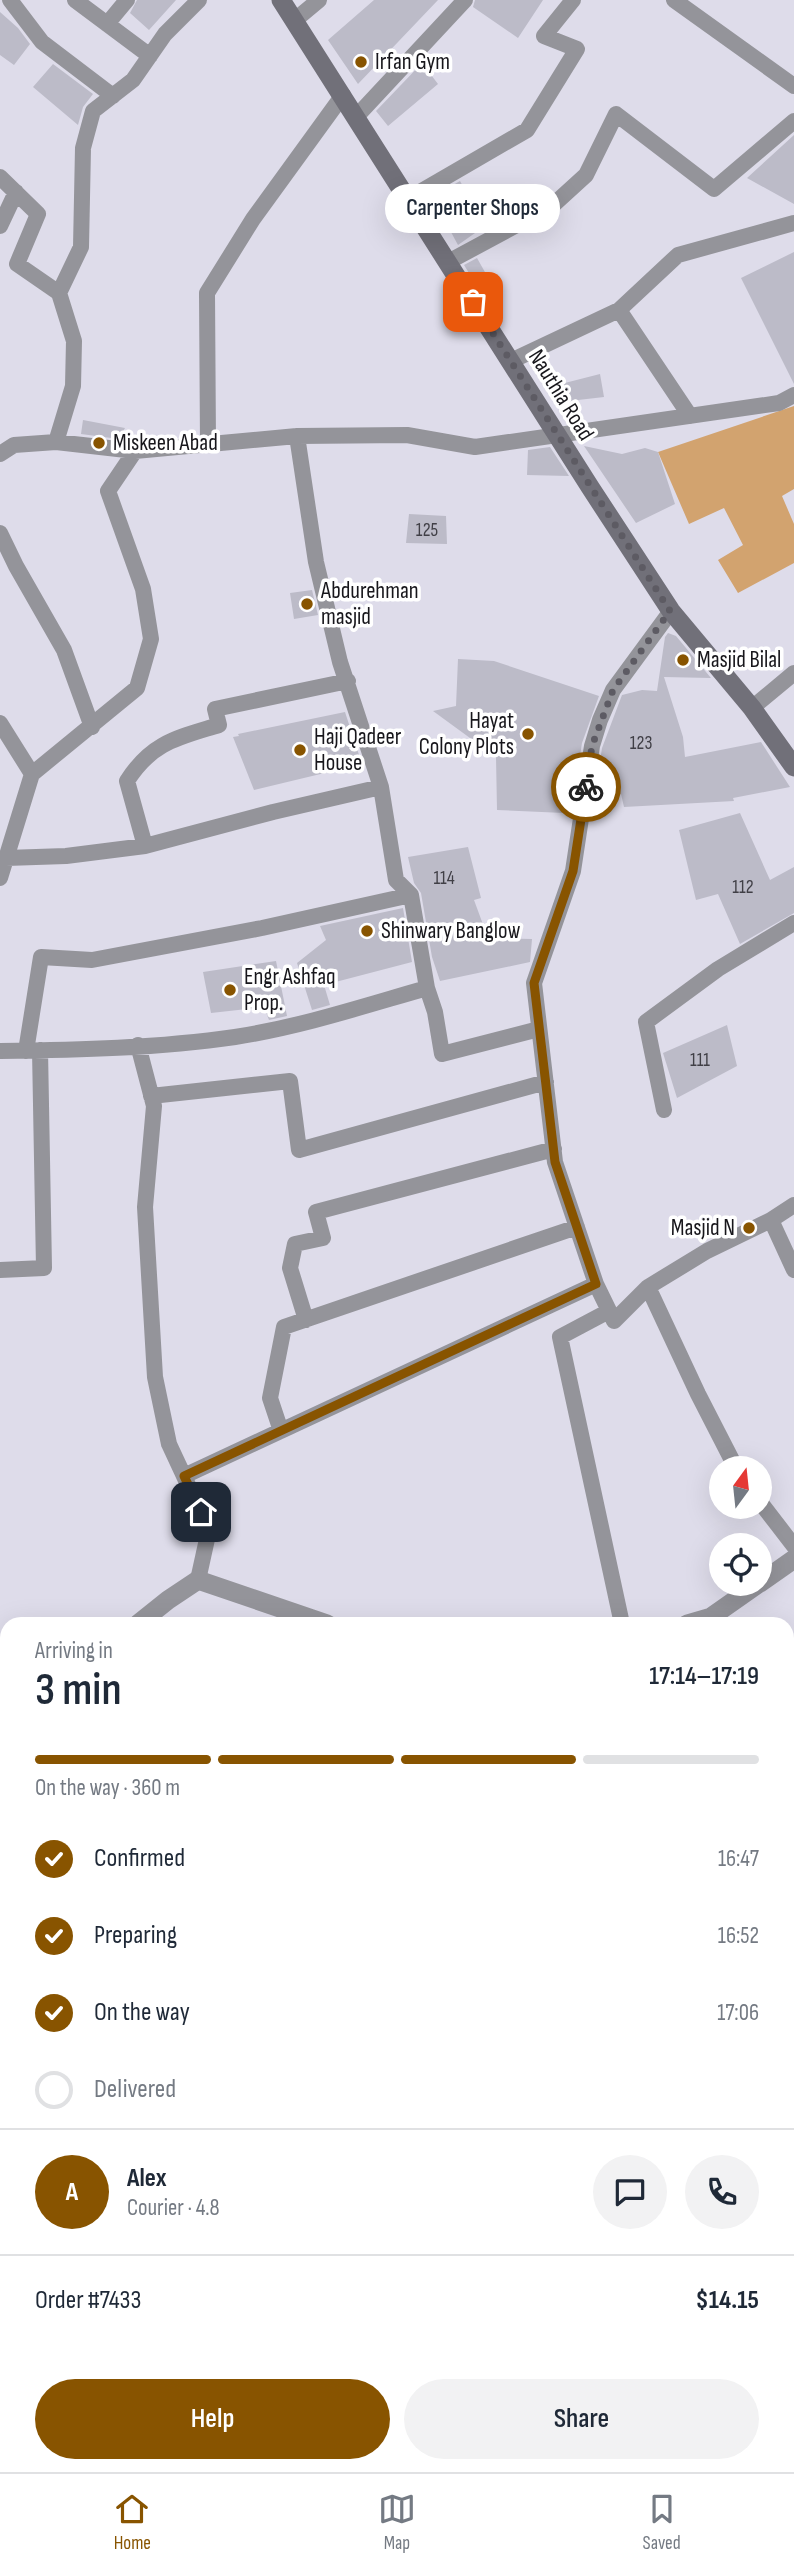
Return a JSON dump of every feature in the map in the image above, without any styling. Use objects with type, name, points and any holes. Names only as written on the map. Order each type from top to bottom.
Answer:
[{"type":"main road","name":"Nauthia Road","points":[[281,0],[670,611],[752,708],[794,767]]},
{"type":"street","points":[[10,0],[42,42],[113,96]]},
{"type":"street","points":[[75,0],[150,56]]},
{"type":"street","points":[[107,24],[127,0]]},
{"type":"street","points":[[59,293],[80,247],[83,148],[93,111],[133,80],[165,34],[199,0]]},
{"type":"street","points":[[295,20],[319,0]]},
{"type":"street","points":[[356,117],[465,0]]},
{"type":"street","points":[[408,199],[527,130],[577,49],[544,36],[573,0]]},
{"type":"street","points":[[674,0],[794,86]]},
{"type":"street","points":[[208,445],[207,293],[253,219],[343,95]]},
{"type":"street","points":[[448,262],[552,206],[586,175],[616,114],[714,188],[794,121]]},
{"type":"street","points":[[0,177],[38,214],[17,264],[59,293],[74,341],[73,386],[56,442]]},
{"type":"street","points":[[0,226],[16,192]]},
{"type":"street","points":[[511,361],[619,310],[678,255],[794,223]]},
{"type":"street","points":[[619,310],[690,416]]},
{"type":"street","points":[[0,454],[14,445],[56,442],[135,451],[297,436],[407,435],[475,447],[779,403],[794,395]]},
{"type":"street","points":[[297,436],[316,562],[340,662],[381,787],[397,880],[411,895],[442,1054],[540,1029]]},
{"type":"street","points":[[0,878],[32,774],[137,688],[151,639],[143,590],[108,491],[135,451]]},
{"type":"street","points":[[0,533],[64,650],[92,727]]},
{"type":"street","points":[[670,611],[613,690],[592,746],[573,871],[534,983],[555,1162],[596,1284],[614,1321],[648,1287],[707,1251],[771,1220],[794,1205]]},
{"type":"street","points":[[752,708],[794,673]]},
{"type":"street","points":[[145,846],[127,781],[140,760],[172,739],[219,725],[215,709],[348,681]]},
{"type":"street","points":[[0,723],[32,774]]},
{"type":"street","points":[[6,859],[66,856],[145,846],[381,787]]},
{"type":"street","points":[[0,1270],[44,1268],[33,1051],[40,957],[92,960],[262,928],[411,895]]},
{"type":"street","points":[[664,1110],[646,1021],[718,969],[794,923]]},
{"type":"street","points":[[0,1051],[138,1045],[236,1037],[323,1017],[427,988]]},
{"type":"street","points":[[138,1045],[154,1106],[145,1207],[155,1377],[169,1444],[209,1531],[198,1580],[147,1617]]},
{"type":"street","points":[[151,1096],[290,1081],[299,1150],[546,1082]]},
{"type":"street","points":[[306,1320],[290,1268],[295,1244],[323,1238],[316,1212],[554,1149]]},
{"type":"street","points":[[771,1220],[794,1270]]},
{"type":"street","points":[[281,1431],[270,1398],[284,1328],[577,1227]]},
{"type":"street","points":[[184,1476],[596,1284]]},
{"type":"street","points":[[648,1287],[730,1456]]},
{"type":"street","points":[[609,1311],[560,1337],[620,1617]]},
{"type":"street","points":[[772,1518],[794,1545]]},
{"type":"street","points":[[772,1574],[794,1559]]},
{"type":"street","points":[[198,1580],[306,1617]]},
{"type":"street","points":[[711,1617],[741,1596]]},
{"type":"shaded area","points":[[794,406],[794,489],[782,496],[794,524],[794,563],[738,593],[718,560],[743,545],[724,508],[689,524],[658,452]]},
{"type":"building","points":[[137,0],[176,0],[149,30],[130,13]]},
{"type":"building","name":"Irfan Gym","points":[[374,0],[438,0],[358,84],[328,40]]},
{"type":"building","points":[[475,0],[543,0],[518,38],[473,7]]},
{"type":"building","points":[[0,12],[18,28],[30,44],[14,65],[0,55]]},
{"type":"building","points":[[422,63],[438,84],[388,126],[376,111]]},
{"type":"building","points":[[53,64],[93,94],[83,107],[78,125],[33,87]]},
{"type":"building","points":[[794,135],[794,204],[747,178]]},
{"type":"building","points":[[460,181],[485,226],[458,245],[432,197]]},
{"type":"building","points":[[794,252],[794,384],[741,278]]},
{"type":"building","points":[[477,258],[490,281],[480,291],[464,265]]},
{"type":"building","points":[[600,374],[604,397],[561,402],[553,386]]},
{"type":"building","points":[[83,420],[125,428],[119,439],[81,434]]},
{"type":"building","points":[[584,446],[622,454],[645,448],[658,452],[675,504],[636,523]]},
{"type":"building","points":[[550,447],[569,476],[527,475],[528,450]]},
{"type":"building","points":[[409,514],[446,516],[447,544],[406,543]]},
{"type":"building","name":"Abdurehman masjid","points":[[312,590],[318,615],[294,619],[290,593]]},
{"type":"building","points":[[668,633],[676,636],[711,678],[664,677],[683,737],[685,757],[761,742],[790,787],[733,798],[734,801],[624,807],[621,794],[595,794],[602,748],[622,695],[642,690],[657,691],[665,637]]},
{"type":"building","name":"Hayat Colony Plots","points":[[458,659],[494,661],[599,696],[582,743],[574,794],[564,813],[497,810],[496,757],[433,711],[456,706]]},
{"type":"building","name":"Haji Qadeer House","points":[[345,712],[362,764],[254,790],[233,737]]},
{"type":"building","points":[[740,813],[770,880],[794,867],[794,913],[740,944],[718,894],[696,900],[679,830]]},
{"type":"building","points":[[468,847],[481,898],[474,900],[488,938],[532,939],[530,962],[440,981],[432,957],[421,893],[414,883],[408,857]]},
{"type":"building","name":"Shinwary Banglow","points":[[403,908],[412,962],[324,985],[330,1005],[312,1010],[297,963],[326,940],[320,926]]},
{"type":"building","points":[[276,961],[287,1016],[269,1020],[264,1007],[211,1013],[203,972]]},
{"type":"building","points":[[727,1025],[737,1066],[677,1098],[663,1053]]},
{"type":"way so far","points":[[473,302],[670,611],[613,690],[592,746],[586,787]]},
{"type":"place","name":"Irfan Gym","points":[[361,62]]},
{"type":"place","name":"Carpenter Shops","points":[[473,302]]},
{"type":"place","name":"Miskeen Abad","points":[[99,443]]},
{"type":"place","name":"Abdurehman masjid","points":[[307,604]]},
{"type":"place","name":"Masjid Bilal","points":[[683,660]]},
{"type":"place","name":"Hayat Colony Plots","points":[[528,734]]},
{"type":"place","name":"Haji Qadeer House","points":[[300,750]]},
{"type":"place","name":"Shinwary Banglow","points":[[367,931]]},
{"type":"place","name":"Engr Ashfaq Prop.","points":[[230,990]]},
{"type":"place","name":"Masjid N","points":[[749,1228]]},
{"type":"route","points":[[201,1512],[184,1476],[596,1284],[555,1162],[534,983],[573,871],[586,787]]}]
